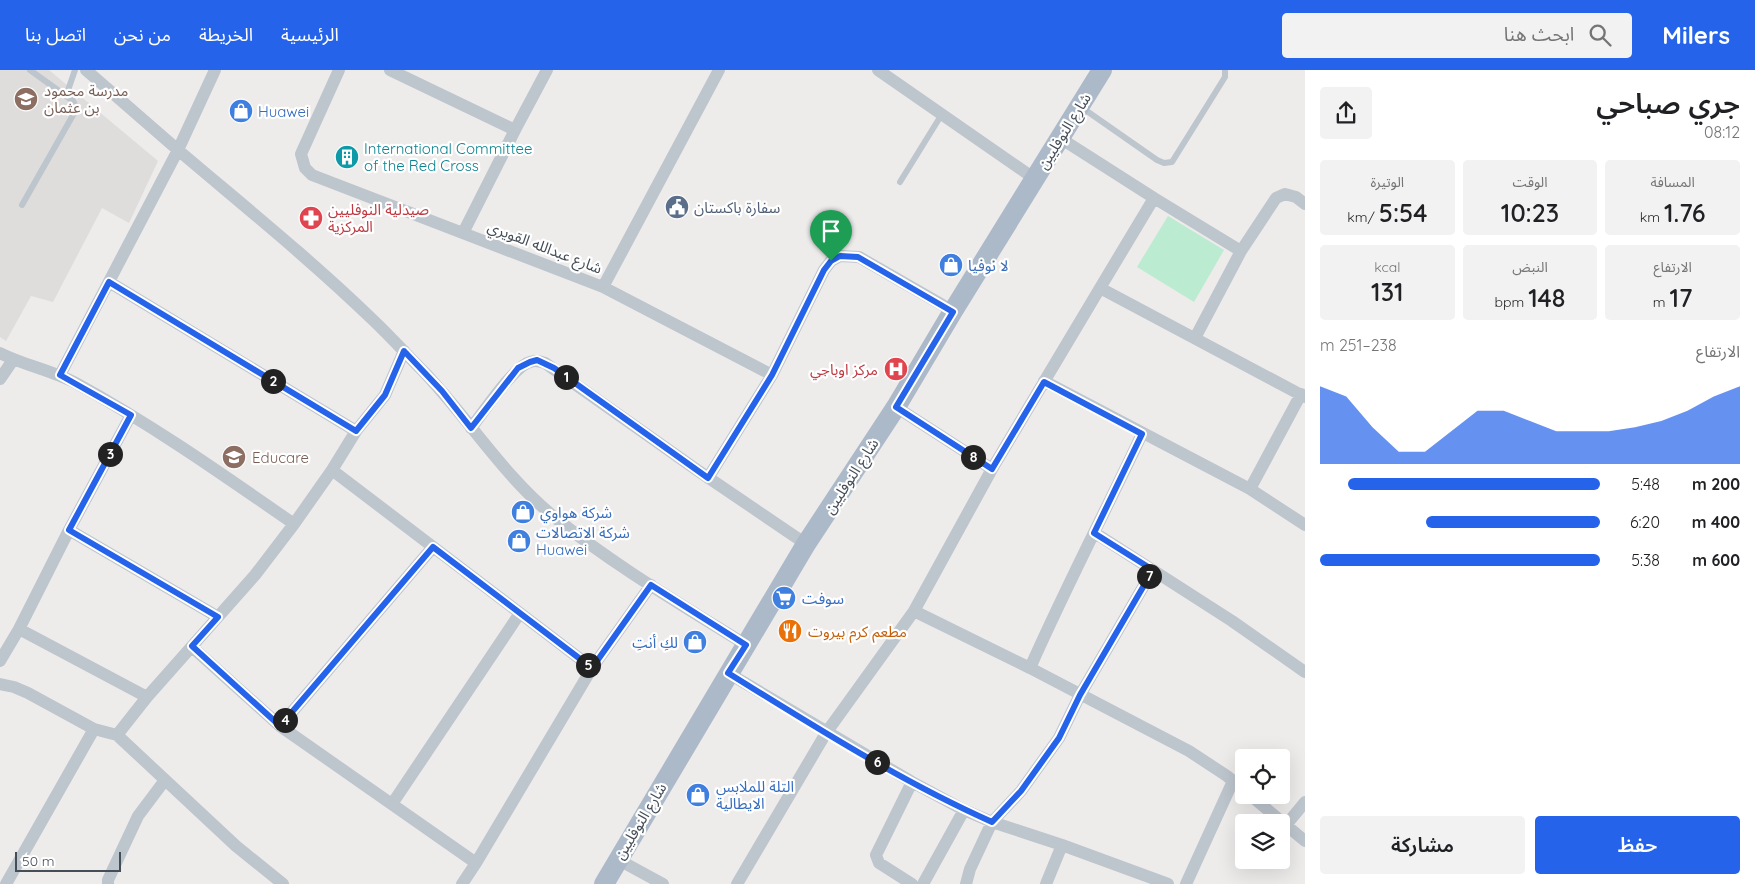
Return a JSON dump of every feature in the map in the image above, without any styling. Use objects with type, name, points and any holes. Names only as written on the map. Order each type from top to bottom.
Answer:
[{"type":"main road","name":"شارع النوفليين","points":[[604,884],[617,859],[806,544],[896,407],[1102,70]]},
{"type":"street","points":[[86,70],[295,248],[376,322],[442,391],[471,428],[526,491],[553,516],[651,585],[746,645]]},
{"type":"street","points":[[60,375],[178,150],[215,70]]},
{"type":"street","name":"شارع عبدالله القويري","points":[[339,70],[301,154],[302,163],[312,175],[603,287],[772,375]]},
{"type":"street","points":[[390,70],[514,130]]},
{"type":"street","points":[[463,233],[514,130],[547,70]]},
{"type":"street","points":[[603,287],[719,70]]},
{"type":"street","points":[[878,70],[1034,179]]},
{"type":"street","points":[[1060,138],[1241,251]]},
{"type":"street","points":[[1195,338],[1241,251],[1276,198],[1285,194],[1296,197],[1305,204]]},
{"type":"street","points":[[737,884],[826,733],[914,611],[992,469],[1154,198]]},
{"type":"street","points":[[708,478],[772,375],[824,270],[831,261],[840,256],[858,257],[953,312]]},
{"type":"street","points":[[109,282],[356,431]]},
{"type":"street","points":[[1100,288],[1303,396],[1250,489]]},
{"type":"street","points":[[117,735],[254,575],[294,524],[332,470],[356,431],[385,395],[404,351]]},
{"type":"street","points":[[0,353],[13,360],[60,375],[131,415],[193,454],[294,524]]},
{"type":"street","points":[[0,379],[13,360]]},
{"type":"street","points":[[471,428],[518,368],[537,360],[554,368],[708,478],[806,544]]},
{"type":"street","points":[[1044,382],[1250,489],[1305,525]]},
{"type":"street","points":[[896,407],[992,469]]},
{"type":"street","points":[[0,661],[19,629],[69,530],[131,415]]},
{"type":"street","points":[[1030,668],[1063,593],[1142,434]]},
{"type":"street","points":[[332,470],[592,668]]},
{"type":"street","points":[[69,530],[218,617]]},
{"type":"street","points":[[1094,533],[1232,621],[1305,672]]},
{"type":"street","points":[[280,726],[433,547]]},
{"type":"street","points":[[966,884],[970,869],[992,822],[1021,791],[1059,738],[1080,695],[1153,570]]},
{"type":"street","points":[[462,884],[592,668],[651,585]]},
{"type":"street","points":[[914,611],[1030,668],[1189,751],[1234,781],[1186,884]]},
{"type":"street","points":[[392,804],[520,613]]},
{"type":"street","points":[[19,629],[147,698]]},
{"type":"street","points":[[192,646],[280,726],[476,863]]},
{"type":"street","points":[[728,673],[826,733],[964,810],[992,822],[1062,845],[1168,884]]},
{"type":"street","points":[[0,684],[28,693],[94,728],[117,735],[236,846],[283,884]]},
{"type":"street","points":[[6,884],[94,728]]},
{"type":"street","points":[[108,884],[116,861],[138,816],[165,780]]},
{"type":"street","points":[[912,782],[876,855],[879,863],[912,884]]},
{"type":"street","points":[[1290,820],[1305,802]]},
{"type":"street","points":[[1261,804],[1273,814]]},
{"type":"street","points":[[923,884],[964,810]]},
{"type":"street","points":[[1290,828],[1305,841]]},
{"type":"street","points":[[1046,884],[1062,845]]},
{"type":"street","points":[[617,859],[663,884]]},
{"type":"lane","points":[[22,206],[77,108],[73,101],[30,70]]},
{"type":"lane","points":[[66,96],[75,70]]},
{"type":"lane","points":[[1080,106],[1157,160],[1164,163],[1172,162],[1225,78],[1225,70]]},
{"type":"lane","points":[[900,182],[942,114]]},
{"type":"shaded area","points":[[0,70],[49,70],[158,161],[129,223],[102,208],[53,302],[31,296],[6,341],[0,337]]},
{"type":"green space","points":[[1168,216],[1224,250],[1194,302],[1137,267]]},
{"type":"place","name":"مدرسة محمود بن عثمان","points":[[26,99]]},
{"type":"place","name":"Huawei","points":[[241,111]]},
{"type":"place","name":"International Committee of the Red Cross","points":[[347,157]]},
{"type":"place","name":"سفارة باكستان","points":[[677,207]]},
{"type":"place","name":"صيدلية النوفليين المركزية","points":[[311,218]]},
{"type":"place","name":"لا نوفيا","points":[[951,265]]},
{"type":"place","name":"مركز اوباجي","points":[[896,369]]},
{"type":"place","name":"Educare","points":[[234,457]]},
{"type":"place","name":"شركة هواوي","points":[[523,512]]},
{"type":"place","name":"شركة الاتصالات Huawei","points":[[519,541]]},
{"type":"place","name":"سوفت","points":[[784,598]]},
{"type":"place","name":"مطعم كرم بيروت","points":[[790,631]]},
{"type":"place","name":"لكِ أنتِ","points":[[695,642]]},
{"type":"place","name":"التلة للملابس الايطالية","points":[[698,795]]},
{"type":"route","points":[[840,256],[858,257],[953,312],[896,407],[992,469],[1044,382],[1142,434],[1094,533],[1153,570],[1080,695],[1059,738],[1021,791],[992,822],[964,810],[912,782],[826,733],[728,673],[746,645],[651,585],[592,668],[433,547],[280,726],[192,646],[218,617],[69,530],[131,415],[60,375],[109,282],[356,431],[385,395],[404,351],[442,391],[471,428],[518,368],[537,360],[554,368],[708,478],[772,375],[824,270],[831,261],[840,256]]}]
